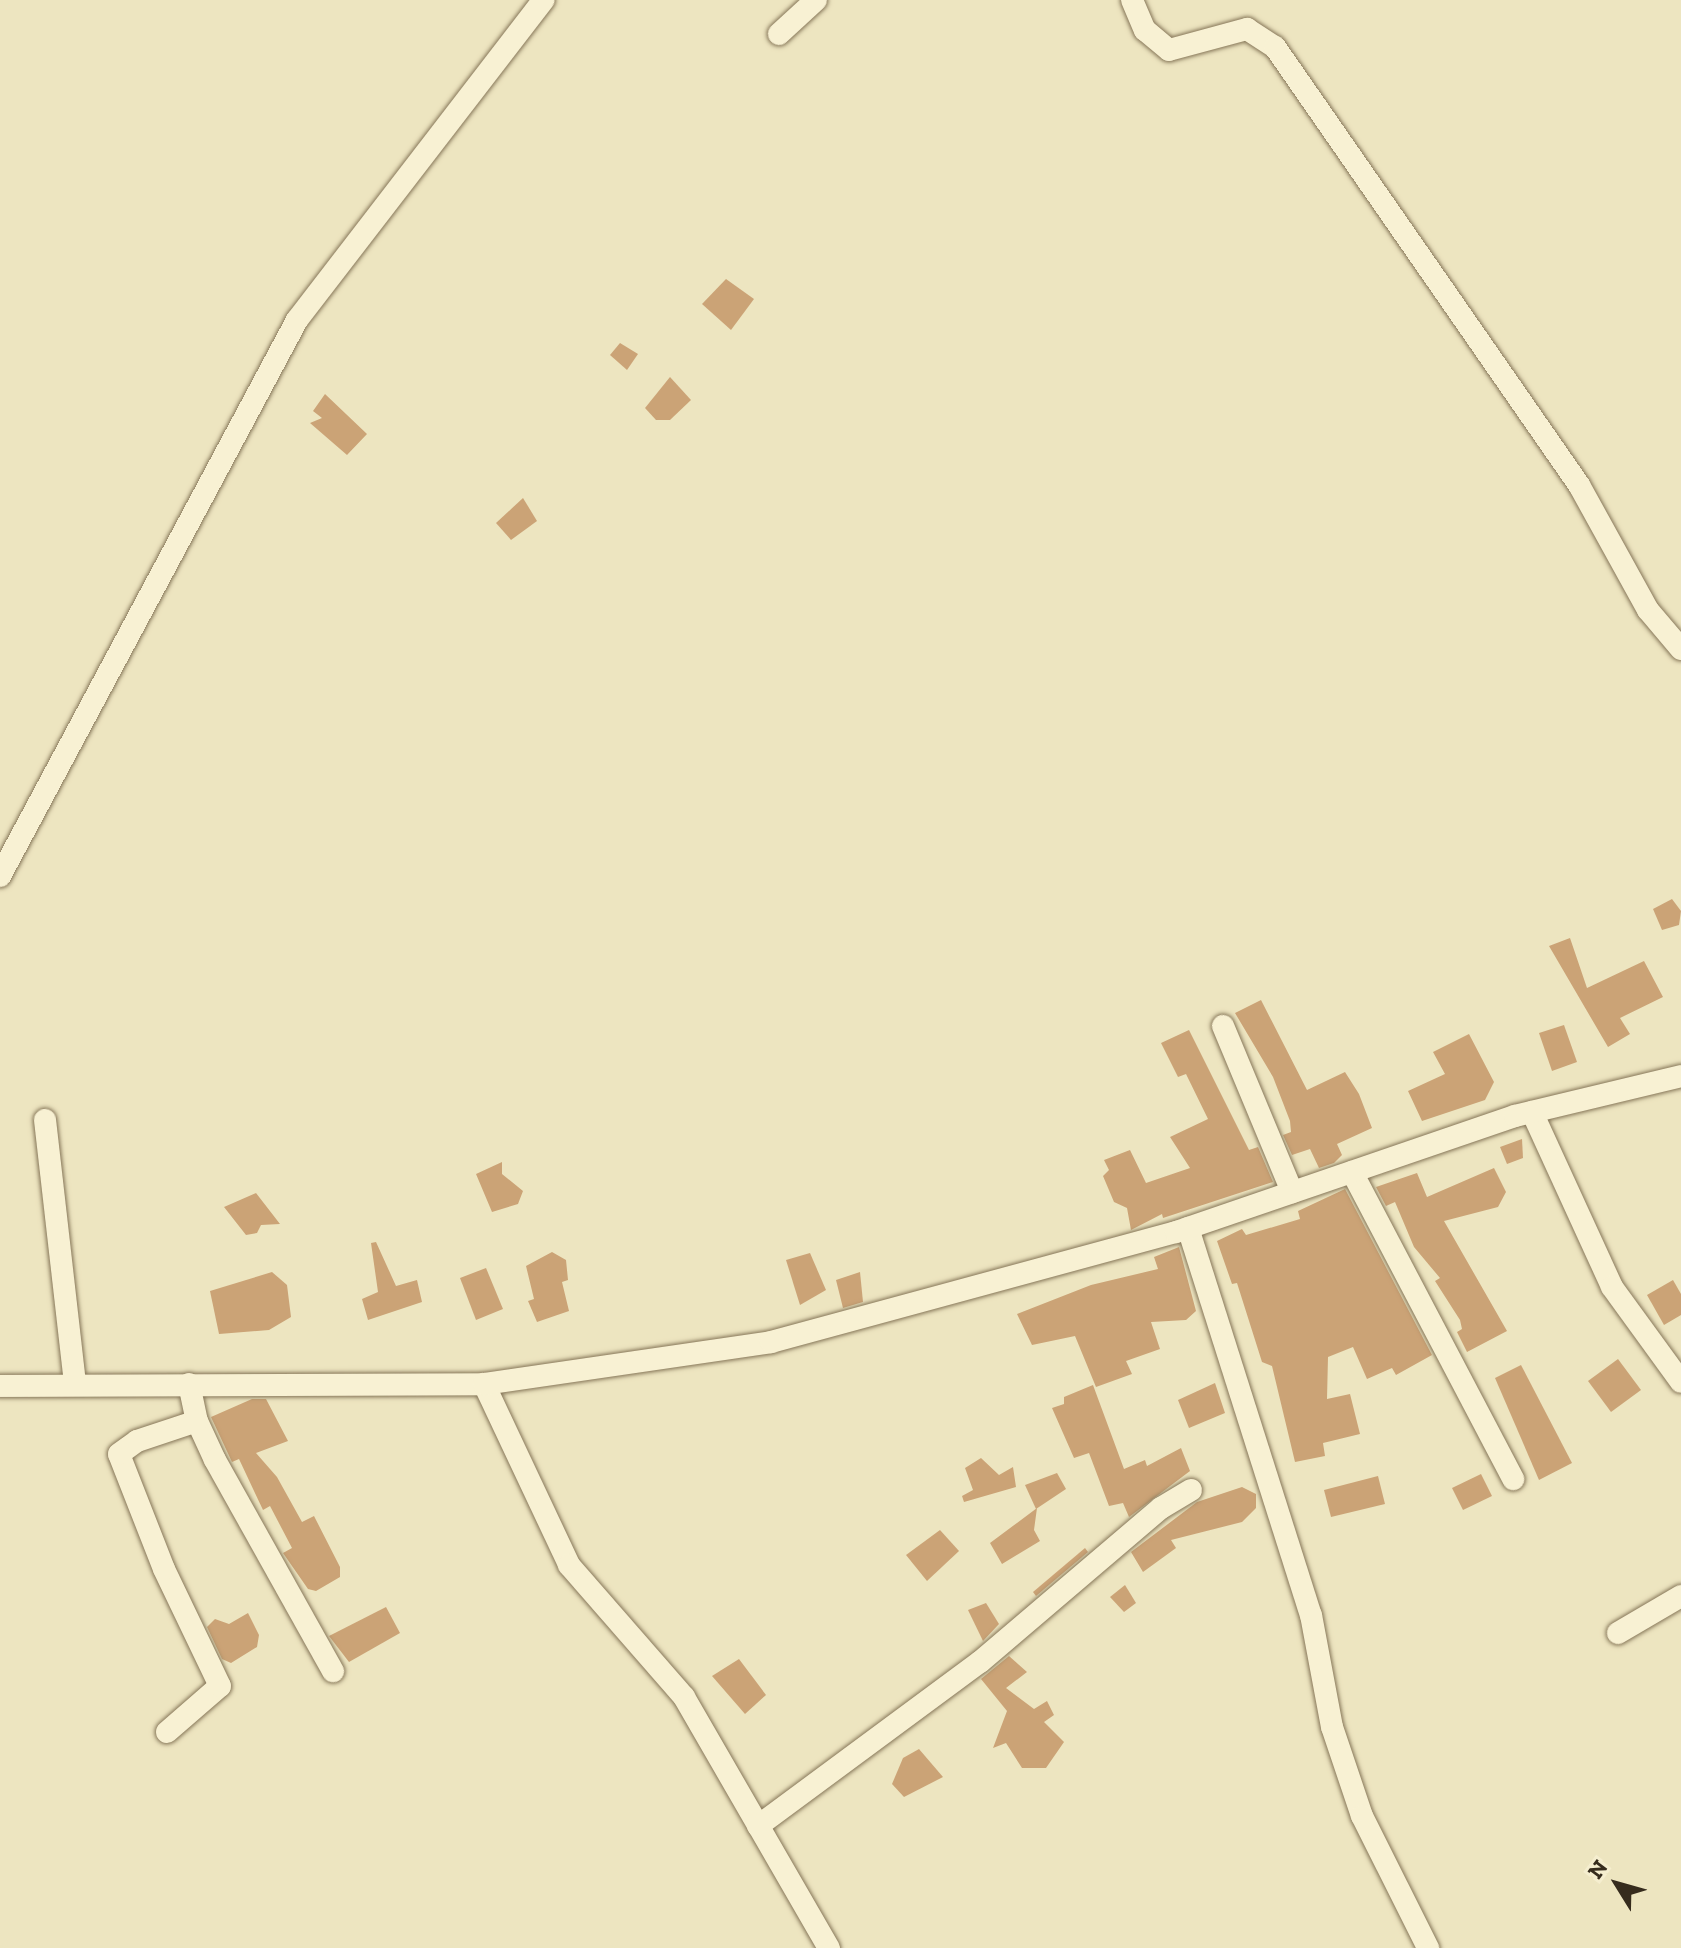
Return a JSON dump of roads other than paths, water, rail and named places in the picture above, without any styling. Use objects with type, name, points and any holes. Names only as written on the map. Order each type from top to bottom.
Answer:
[{"type":"street","points":[[0,876],[297,320],[543,0]]},
{"type":"street","points":[[779,34],[816,0]]},
{"type":"street","points":[[1132,0],[1145,30],[1169,50],[1247,29],[1275,47],[1579,485],[1648,610],[1681,649]]},
{"type":"street","points":[[1223,1026],[1292,1192]]},
{"type":"street","points":[[0,1386],[484,1384],[771,1342],[1188,1228],[1532,1112],[1681,1076]]},
{"type":"street","points":[[1532,1112],[1612,1287],[1681,1382]]},
{"type":"street","points":[[45,1120],[75,1384]]},
{"type":"street","points":[[1352,1172],[1513,1479]]},
{"type":"street","points":[[1188,1228],[1311,1615],[1337,1742],[1362,1816],[1428,1948]]},
{"type":"street","points":[[189,1384],[197,1421],[287,1595],[333,1671]]},
{"type":"street","points":[[484,1384],[569,1565],[684,1697],[829,1948]]},
{"type":"street","points":[[167,1732],[220,1686],[164,1569],[119,1454],[137,1441],[197,1421]]},
{"type":"street","points":[[758,1826],[980,1662],[1161,1508],[1191,1490]]},
{"type":"street","points":[[1618,1633],[1681,1596]]}]
